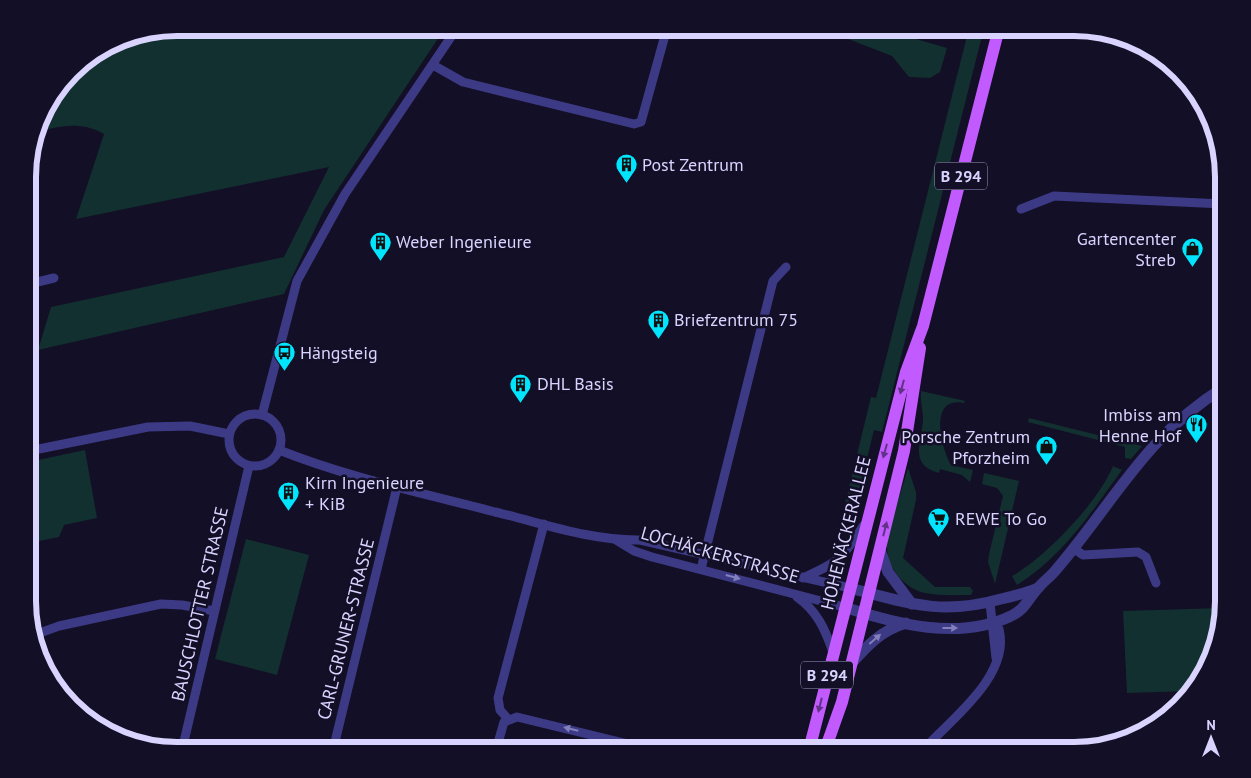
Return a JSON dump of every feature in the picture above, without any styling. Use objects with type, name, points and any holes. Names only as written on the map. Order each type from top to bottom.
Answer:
[{"type":"main road","name":"HOHENÄCKERALLEE","points":[[828,741],[842,702],[904,451],[923,326],[997,36]]},
{"type":"main road","name":"HOHENÄCKERALLEE","points":[[811,741],[844,607],[906,372],[923,326]]},
{"type":"street","points":[[433,65],[462,82],[634,124],[641,122],[665,36]]},
{"type":"street","points":[[262,415],[297,281],[345,194],[388,127],[451,37]]},
{"type":"street","points":[[1021,209],[1054,196],[1214,204]]},
{"type":"street","points":[[701,569],[773,281],[786,267]]},
{"type":"street","points":[[36,282],[54,278]]},
{"type":"street","name":"LOCHÄCKERSTRASSE","points":[[616,540],[634,551],[864,614],[907,623],[957,628],[994,623],[1021,610],[1038,588],[1054,573],[1133,469],[1161,436],[1189,411],[1214,394]]},
{"type":"street","points":[[251,414],[262,415],[272,420],[278,428],[281,439],[279,450],[266,464],[249,466],[241,463],[232,454],[228,442],[229,434],[232,426],[240,418],[251,414]]},
{"type":"street","points":[[36,450],[148,427],[190,426],[229,434]]},
{"type":"street","name":"LOCHÄCKERSTRASSE","points":[[279,450],[327,468],[544,524],[616,540],[640,540],[705,554],[912,604],[954,608],[990,602],[1038,588]]},
{"type":"street","name":"BAUSCHLOTTER STRASSE","points":[[184,742],[249,466]]},
{"type":"street","name":"CARL-GRUNER-STRASSE","points":[[335,742],[397,487]]},
{"type":"street","points":[[802,578],[834,564],[852,545],[867,520]]},
{"type":"street","points":[[508,719],[500,710],[498,698],[544,524]]},
{"type":"street","points":[[1073,548],[1083,554],[1138,552],[1146,557],[1156,583]]},
{"type":"street","points":[[880,550],[892,580],[912,604]]},
{"type":"street","points":[[791,593],[809,606],[816,614],[824,627],[833,652]]},
{"type":"street","points":[[932,741],[981,691],[988,680],[1000,648],[1000,634],[994,623],[990,602]]},
{"type":"street","points":[[40,633],[59,626],[161,604],[182,605],[214,611]]},
{"type":"street","points":[[850,665],[878,636],[890,628],[907,623]]},
{"type":"street","points":[[498,742],[502,727],[508,719],[522,717],[619,742]]},
{"type":"green space","points":[[841,36],[906,36],[947,48],[940,72],[930,78],[909,77],[892,56]]},
{"type":"green space","points":[[967,36],[982,36],[882,432],[874,430],[854,511],[844,508],[871,397],[876,398]]},
{"type":"green space","points":[[168,37],[439,37],[324,210],[284,294],[38,350],[51,307],[284,257],[329,167],[76,219],[104,134],[87,127],[63,127],[45,131],[55,107],[71,84],[91,65],[107,55],[123,47],[150,39]]},
{"type":"green space","points":[[921,391],[965,401],[964,403],[953,403],[945,407],[941,415],[940,425],[944,447],[951,465],[973,470],[970,482],[962,475],[940,469],[939,473],[923,464],[919,451],[923,419]]},
{"type":"green space","points":[[1029,418],[1142,446],[1131,459],[1125,458],[1125,447],[1028,422]]},
{"type":"green space","points":[[85,450],[97,518],[64,525],[59,537],[36,542],[36,460]]},
{"type":"green space","points":[[1113,466],[1122,470],[1075,533],[1048,561],[1017,585],[1012,576],[1040,556],[1070,527],[1096,495]]},
{"type":"green space","points":[[908,468],[916,492],[916,500],[903,558],[935,587],[970,587],[973,591],[971,595],[925,593],[910,587],[893,569],[888,554],[888,538]]},
{"type":"green space","points":[[984,473],[1019,481],[995,584],[988,562],[1003,496],[997,488],[982,484]]},
{"type":"green space","points":[[246,539],[309,555],[277,675],[215,659]]},
{"type":"green space","points":[[1214,608],[1212,628],[1207,646],[1200,663],[1182,691],[1127,693],[1123,611]]},
{"type":"place","name":"Post Zentrum","points":[[626,184]]},
{"type":"place","name":"Weber Ingenieure","points":[[380,261]]},
{"type":"place","name":"Gartencenter Streb","points":[[1192,268]]},
{"type":"place","name":"Briefzentrum 75","points":[[658,339]]},
{"type":"place","name":"Hängsteig","points":[[284,372]]},
{"type":"place","name":"DHL Basis","points":[[521,403]]},
{"type":"place","name":"Imbiss am Henne Hof","points":[[1197,444]]},
{"type":"place","name":"Porsche Zentrum Pforzheim","points":[[1046,466]]},
{"type":"place","name":"Kirn Ingenieure + KiB","points":[[289,512]]},
{"type":"place","name":"REWE To Go","points":[[939,538]]}]
